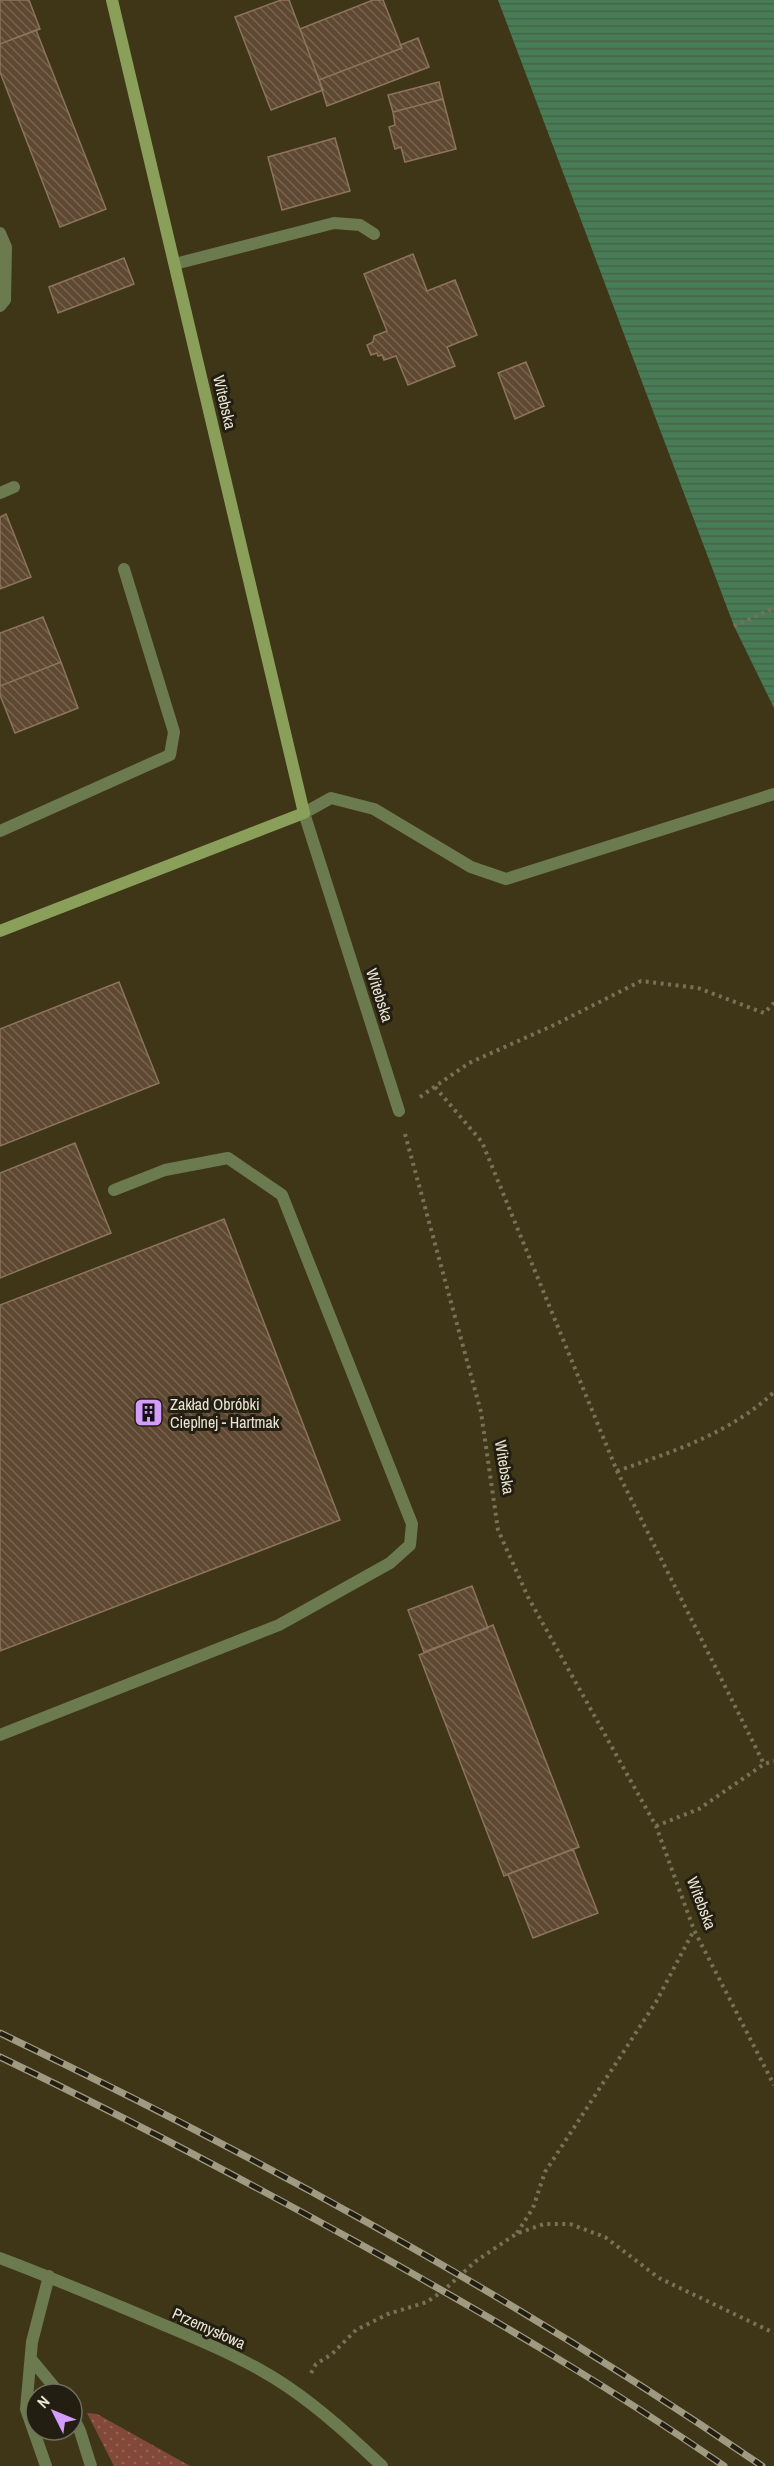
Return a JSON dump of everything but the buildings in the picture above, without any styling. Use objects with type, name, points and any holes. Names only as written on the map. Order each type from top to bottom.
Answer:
[{"type":"street","name":"Witebska","points":[[112,0],[304,813],[399,1111]]},
{"type":"street","points":[[175,264],[334,223],[360,225],[374,234]]},
{"type":"street","points":[[0,233],[6,247],[5,300],[0,306]]},
{"type":"street","points":[[0,493],[14,488]]},
{"type":"street","points":[[0,831],[170,755],[174,732],[124,568]]},
{"type":"street","points":[[0,931],[304,813],[331,798],[374,809],[471,867],[506,879],[774,794]]},
{"type":"street","points":[[0,1735],[279,1625],[390,1563],[410,1545],[412,1524],[282,1195],[228,1158],[165,1170],[114,1190]]},
{"type":"street","name":"Przemysłowa","points":[[0,2258],[49,2276],[258,2368],[341,2427],[382,2466]]},
{"type":"street","points":[[46,2466],[26,2409],[32,2342],[49,2276]]},
{"type":"street","points":[[31,2359],[50,2382]]},
{"type":"street","points":[[84,2442],[91,2466]]},
{"type":"path","points":[[734,626],[774,608]]},
{"type":"path","points":[[399,1111],[469,1063],[554,1025],[641,981],[698,988],[764,1013],[774,1003]]},
{"type":"path","points":[[435,1087],[482,1142],[617,1471],[764,1764]]},
{"type":"path","name":"Witebska","points":[[399,1111],[481,1412],[498,1530],[528,1597],[656,1827],[694,1930],[774,2085]]},
{"type":"path","points":[[617,1471],[688,1447],[759,1406],[774,1392]]},
{"type":"path","points":[[656,1827],[699,1809],[764,1764],[774,1761]]},
{"type":"path","points":[[516,2234],[533,2208],[544,2172],[656,2002],[694,1930]]},
{"type":"path","points":[[299,2395],[316,2364],[332,2354],[356,2330],[388,2314],[428,2302],[476,2261],[516,2234],[544,2224],[570,2224],[604,2237],[659,2278],[774,2333]]},
{"type":"shaded area","points":[[498,0],[774,0],[774,708],[734,626]]},
{"type":"shaded area","points":[[87,2413],[97,2414],[190,2466],[114,2466]]},
{"type":"railway","points":[[0,2033],[197,2131],[390,2235],[578,2346],[762,2466]]},
{"type":"railway","points":[[0,2057],[186,2150],[369,2249],[549,2353],[724,2466]]},
{"type":"place","name":"Zakład Obróbki Cieplnej - Hartmak","points":[[149,1413]]}]
